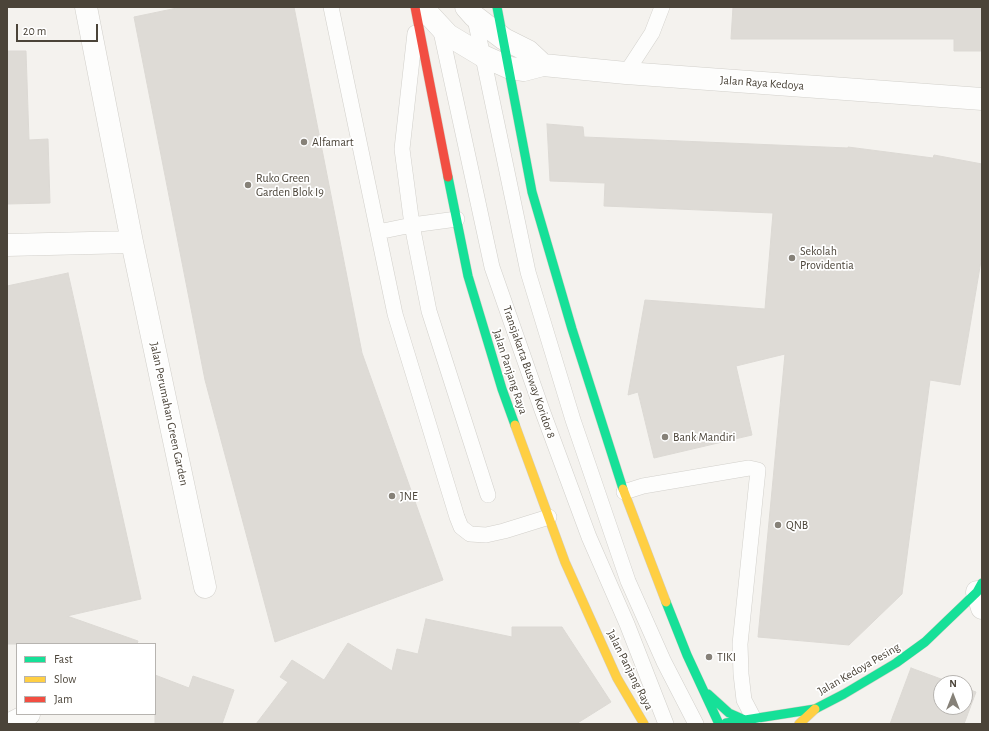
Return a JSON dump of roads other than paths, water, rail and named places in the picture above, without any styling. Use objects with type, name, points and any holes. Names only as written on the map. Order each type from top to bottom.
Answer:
[{"type":"main road","points":[[497,7],[510,68],[532,192],[572,329],[624,492],[702,687],[720,724]]},
{"type":"main road","name":"Jalan Panjang Raya","points":[[418,10],[468,276],[502,389],[565,562],[617,678],[644,724]]},
{"type":"main road","name":"Jalan Kedoya Pesing","points":[[720,724],[815,708],[844,694],[896,663],[920,646],[980,594]]},
{"type":"main road","points":[[702,687],[729,713],[749,720]]},
{"type":"main road","points":[[799,724],[815,708]]},
{"type":"street","name":"Jalan Perumahan Green Garden","points":[[86,7],[132,242],[205,587]]},
{"type":"street","points":[[418,10],[439,17],[448,35],[483,56],[510,68]]},
{"type":"street","points":[[471,10],[504,39],[528,51],[543,65]]},
{"type":"street","name":"Jalan Raya Kedoya","points":[[510,68],[524,70],[543,65],[626,73],[982,99]]},
{"type":"street","points":[[7,245],[132,242]]},
{"type":"street","points":[[10,724],[27,715]]},
{"type":"lane","points":[[331,7],[395,314],[461,527],[470,534],[486,535],[504,531],[549,516]]},
{"type":"lane","points":[[626,73],[652,33],[662,7]]},
{"type":"lane","points":[[418,10],[402,149],[412,225],[429,311],[488,495]]},
{"type":"lane","points":[[471,10],[483,56],[528,272],[573,420],[628,581],[664,662],[696,724]]},
{"type":"lane","name":"Transjakarta Busway Koridor 8","points":[[439,17],[492,267],[542,410],[589,537],[627,624],[666,724]]},
{"type":"lane","points":[[378,232],[412,225],[457,219]]},
{"type":"lane","points":[[624,492],[643,486],[749,468],[758,470],[740,644],[744,700],[749,720]]},
{"type":"place","name":"Alfamart","points":[[304,142]]},
{"type":"place","name":"Ruko Green Garden Blok I9","points":[[248,185]]},
{"type":"place","name":"Sekolah Providentia","points":[[792,258]]},
{"type":"place","name":"Bank Mandiri","points":[[665,437]]},
{"type":"place","name":"JNE","points":[[392,496]]},
{"type":"place","name":"QNB","points":[[778,525]]},
{"type":"place","name":"TIKI","points":[[709,657]]}]
